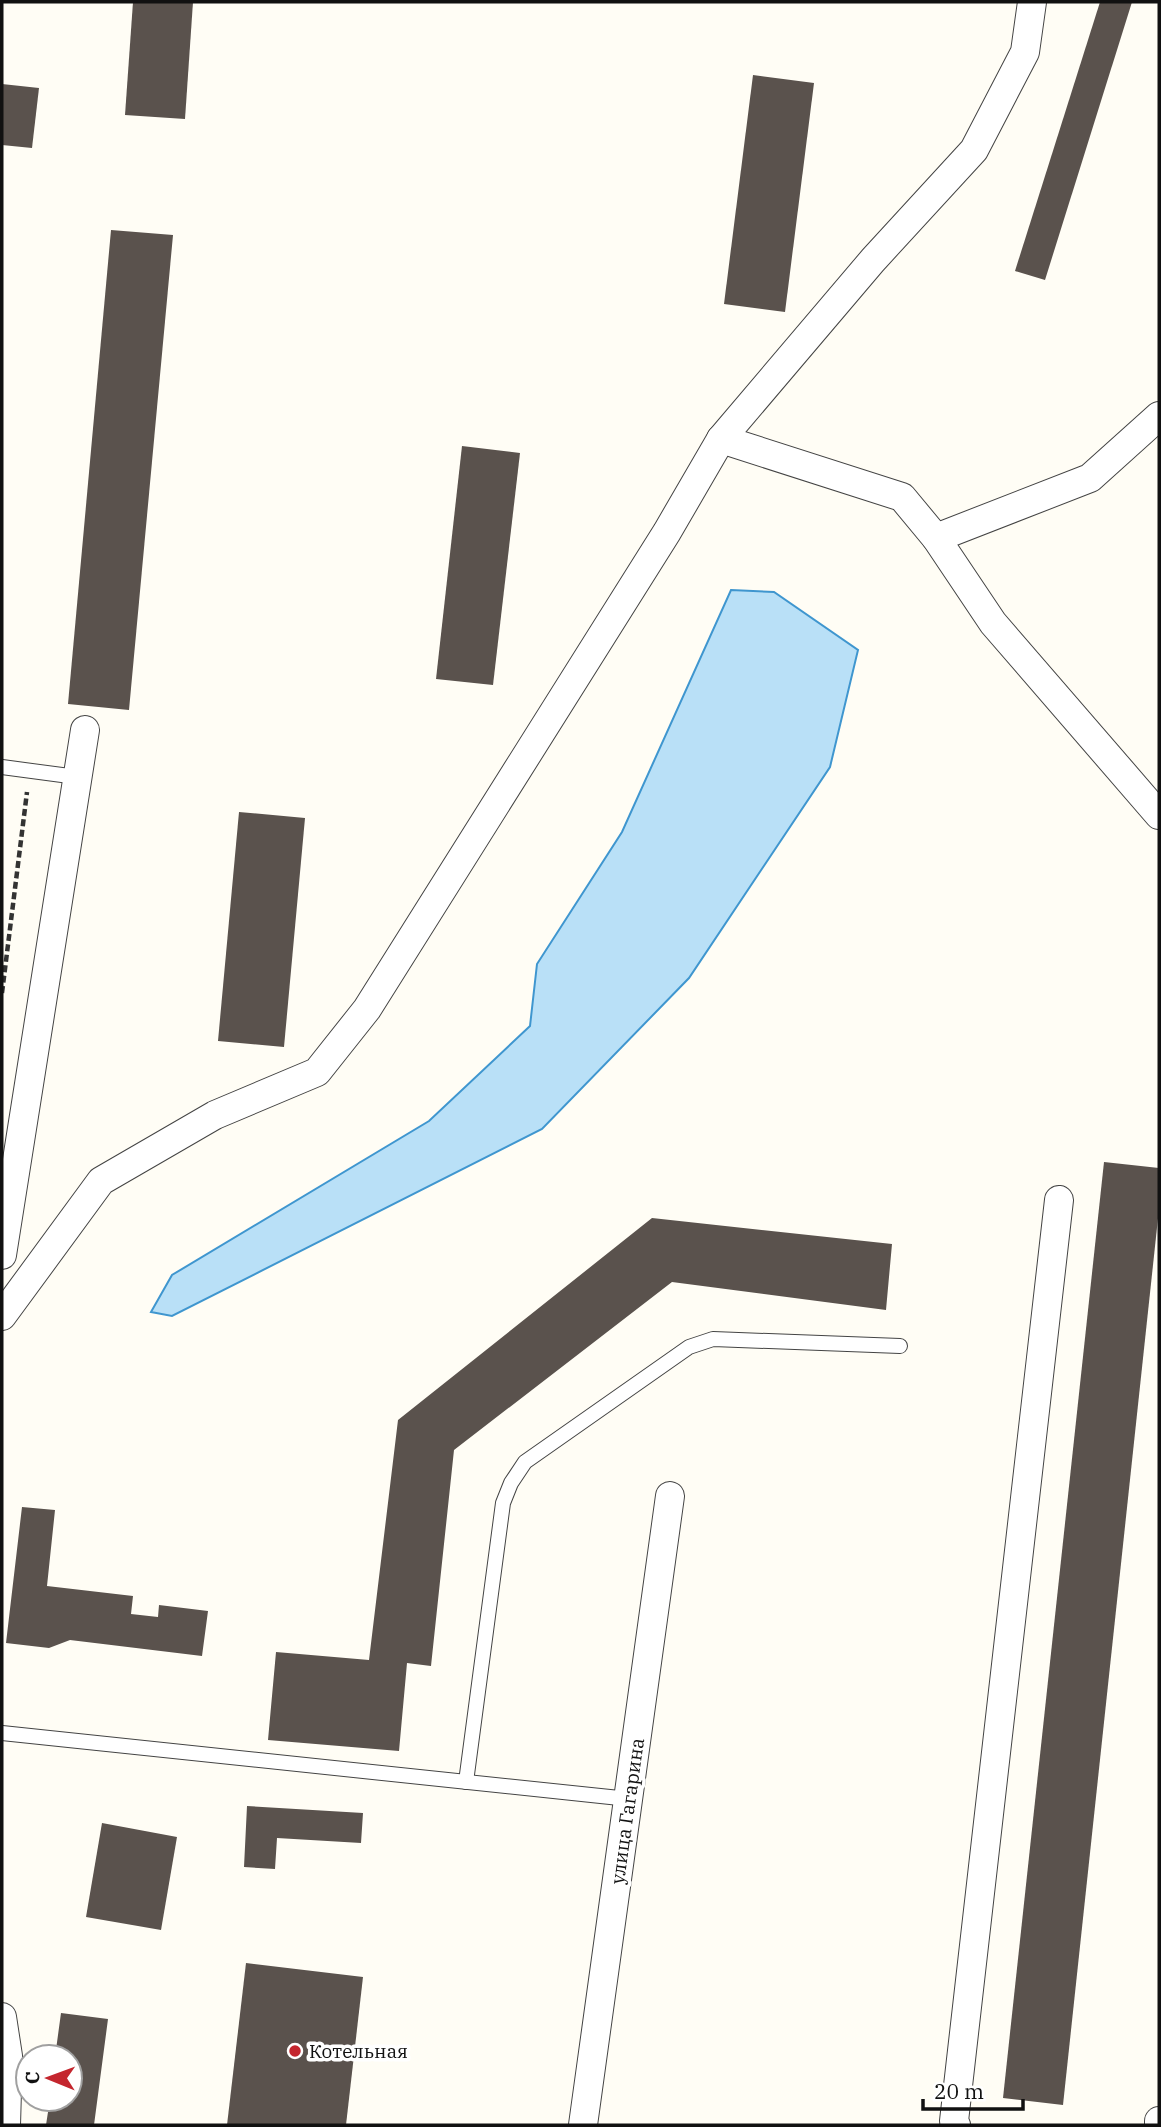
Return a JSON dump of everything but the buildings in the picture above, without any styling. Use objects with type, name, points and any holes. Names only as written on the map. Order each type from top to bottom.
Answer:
[{"type":"street","points":[[2,1316],[101,1181],[215,1115],[317,1072],[367,1009],[667,532],[721,439],[873,260],[974,150],[1025,52],[1032,2]]},
{"type":"street","points":[[936,538],[1090,478],[1159,416]]},
{"type":"street","points":[[721,439],[902,497],[936,538],[993,623],[1159,815]]},
{"type":"street","points":[[2,1255],[85,730]]},
{"type":"street","points":[[956,2125],[955,2107],[1059,1200]]},
{"type":"street","name":"улица Гагарина","points":[[583,2125],[670,1496]]},
{"type":"street","points":[[2,2017],[6,2125]]},
{"type":"lane","points":[[2,767],[78,777]]},
{"type":"lane","points":[[466,1782],[503,1503],[525,1462],[690,1347],[713,1339],[900,1346]]},
{"type":"lane","points":[[2,1733],[629,1799]]},
{"type":"path","points":[[2,993],[30,771]]},
{"type":"water","points":[[731,590],[774,592],[858,650],[830,767],[689,978],[542,1129],[172,1316],[151,1312],[172,1275],[429,1121],[530,1026],[537,964],[622,832]]},
{"type":"place","name":"Котельная","points":[[295,2051]]}]
